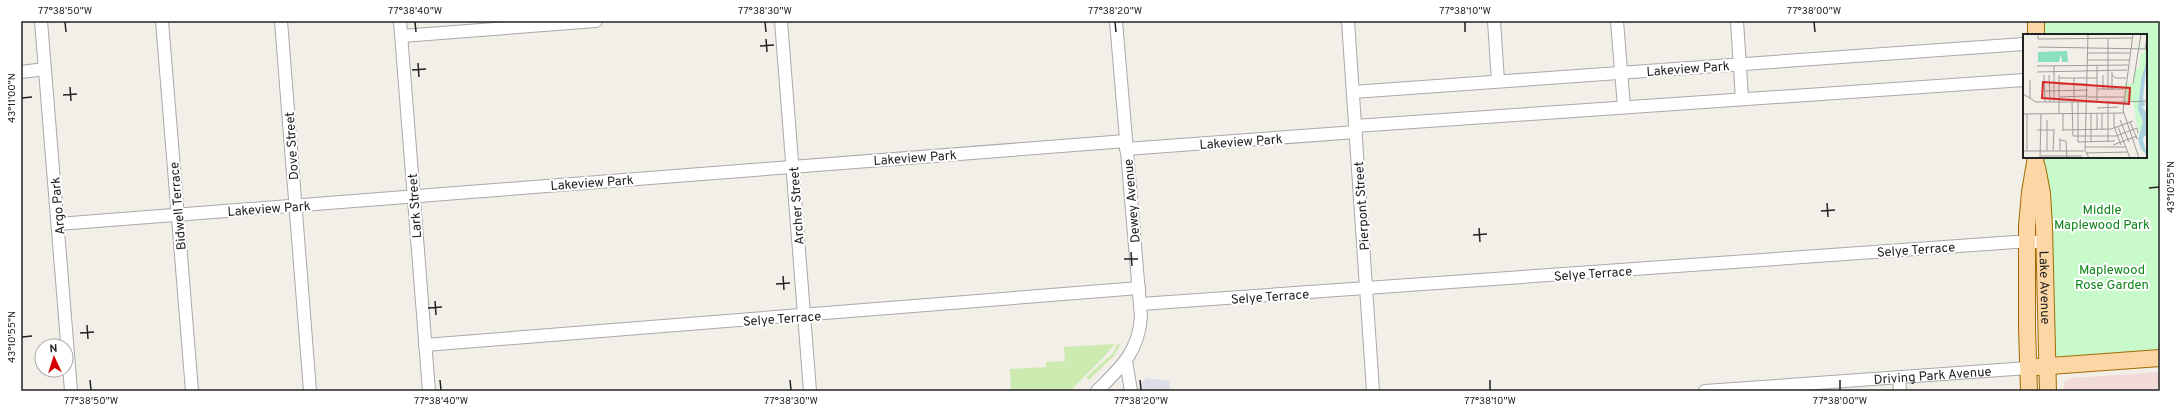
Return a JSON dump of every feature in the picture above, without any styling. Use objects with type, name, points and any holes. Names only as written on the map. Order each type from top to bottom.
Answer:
[{"type":"main road","points":[[2036,21],[2036,34]]},
{"type":"main road","name":"Lake Avenue","points":[[2036,159],[2042,193],[2045,242],[2046,366],[2048,391]]},
{"type":"main road","name":"Lake Avenue","points":[[2030,391],[2028,368],[2027,242],[2030,192],[2036,159]]},
{"type":"main road","name":"Driving Park Avenue","points":[[2028,368],[2160,358]]},
{"type":"street","name":"Argo Park","points":[[41,21],[71,391]]},
{"type":"street","name":"Bidwell Terrace","points":[[162,21],[192,391]]},
{"type":"street","name":"Dove Street","points":[[281,21],[310,391]]},
{"type":"street","name":"Lark Street","points":[[400,21],[429,391]]},
{"type":"street","points":[[402,36],[596,21]]},
{"type":"street","name":"Archer Street","points":[[781,21],[810,391]]},
{"type":"street","name":"Dewey Avenue","points":[[1097,391],[1126,361],[1138,337],[1141,304],[1116,21]]},
{"type":"street","name":"Pierpont Street","points":[[1348,21],[1373,391]]},
{"type":"street","points":[[1494,21],[1498,81]]},
{"type":"street","points":[[1617,21],[1624,108]]},
{"type":"street","points":[[1737,21],[1742,99]]},
{"type":"street","name":"Lakeview Park","points":[[1353,92],[2023,44]]},
{"type":"street","points":[[21,72],[45,69]]},
{"type":"street","name":"Lakeview Park","points":[[58,224],[793,167],[1355,129],[1742,99],[2023,80]]},
{"type":"street","name":"Selye Terrace","points":[[1141,304],[1366,290],[2027,242],[2045,242]]},
{"type":"street","name":"Selye Terrace","points":[[425,346],[1139,288]]},
{"type":"street","points":[[1126,361],[1131,391]]},
{"type":"street","name":"Driving Park Avenue","points":[[1705,391],[2028,368]]},
{"type":"street","points":[[1899,377],[1900,391]]},
{"type":"shaded area","points":[[2160,372],[2160,391],[2063,391],[2065,381],[2072,378]]},
{"type":"shaded area","points":[[1147,378],[1169,381],[1170,391],[1139,391],[1141,383]]},
{"type":"green space","name":"Middle Maplewood Park","points":[[2036,21],[2160,21],[2160,358],[2046,366],[2036,158],[2147,158],[2147,34],[2036,34]]},
{"type":"green space","points":[[1118,343],[1120,346],[1113,357],[1089,380],[1086,377],[1112,354]]},
{"type":"green space","points":[[1115,344],[1070,391],[1011,391],[1010,369],[1046,367],[1046,362],[1065,361],[1064,347]]},
{"type":"park label","name":"Maplewood Rose Garden","points":[[2112,276]]}]
